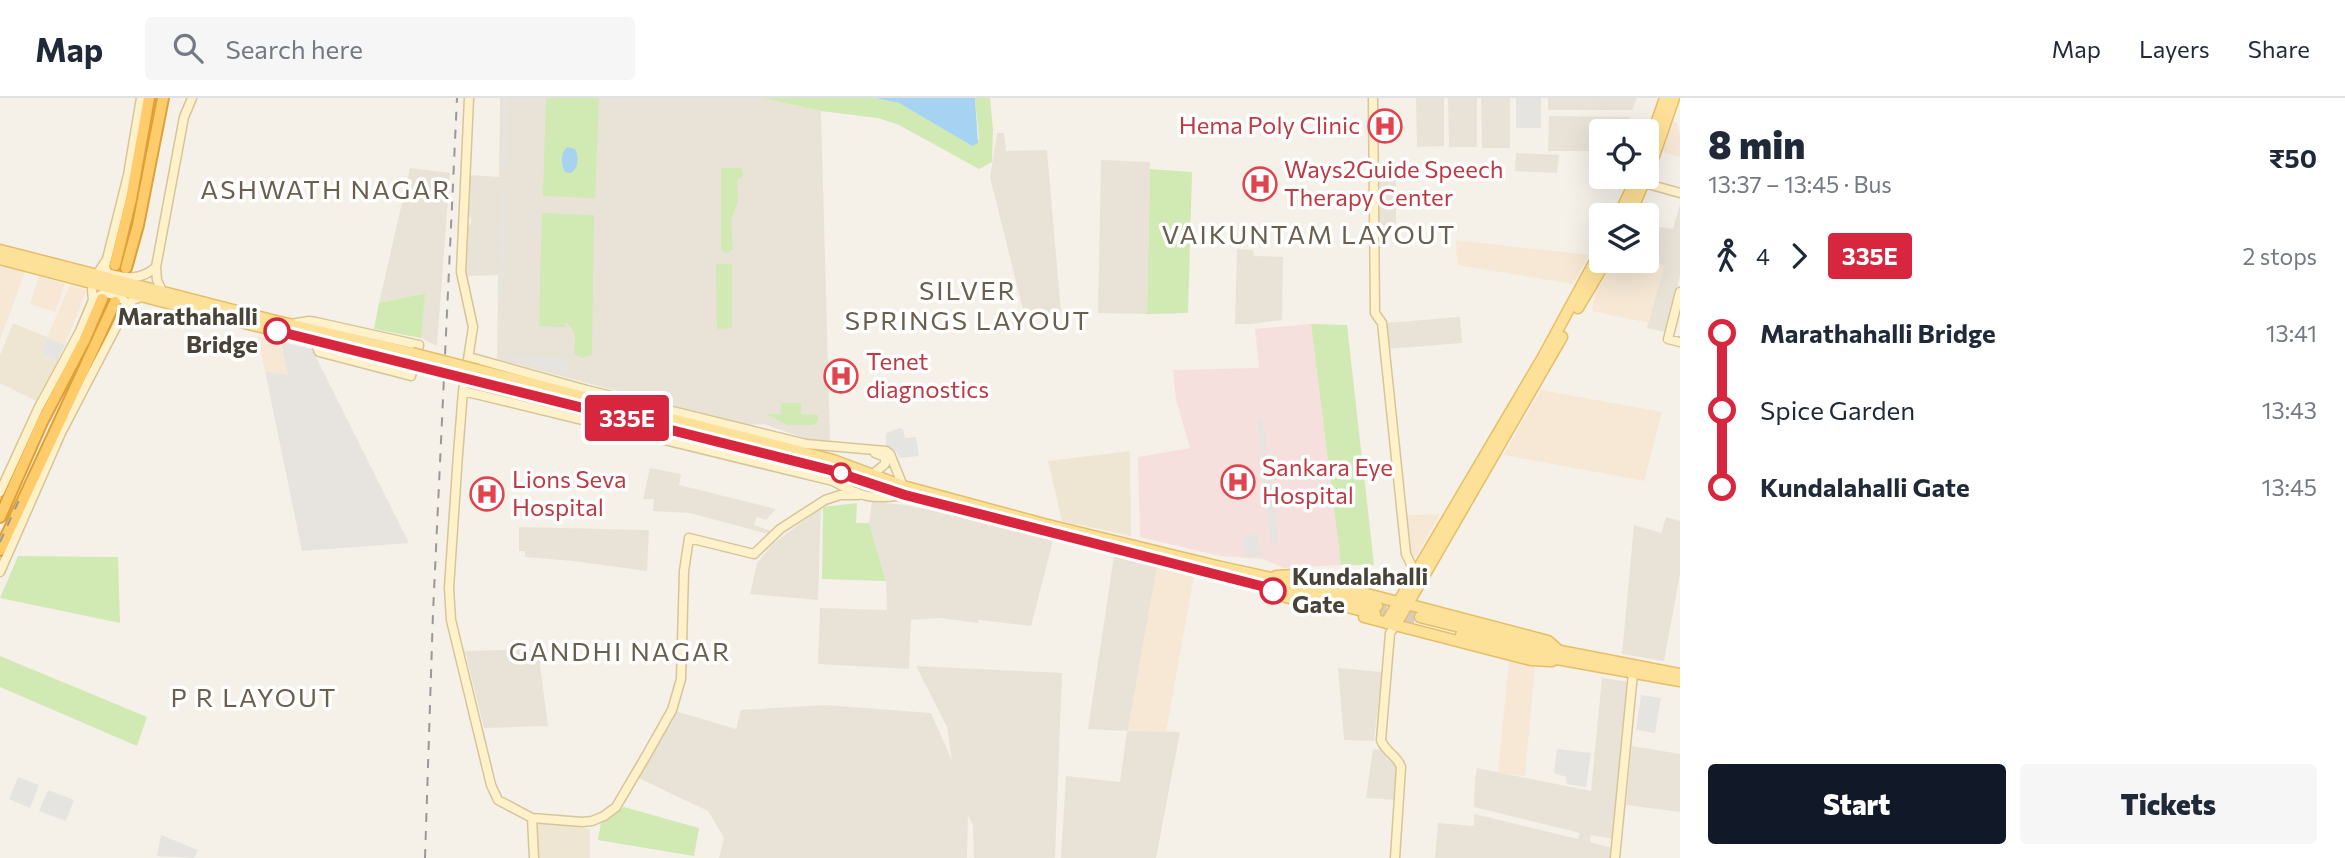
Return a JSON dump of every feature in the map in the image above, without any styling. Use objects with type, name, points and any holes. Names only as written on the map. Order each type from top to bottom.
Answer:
[{"type":"highway","points":[[116,264],[138,168],[149,98]]},
{"type":"highway","points":[[116,264],[141,213],[163,98]]},
{"type":"highway","points":[[0,517],[41,422],[84,341],[98,299]]},
{"type":"highway","points":[[0,550],[115,302]]},
{"type":"main road","points":[[1658,119],[1665,98]]},
{"type":"main road","points":[[1659,137],[1674,98]]},
{"type":"main road","points":[[0,250],[144,296],[314,340],[414,359]]},
{"type":"main road","points":[[0,259],[95,280],[162,291],[477,375],[833,460],[904,491]]},
{"type":"main road","points":[[1399,602],[1538,366],[1589,272]]},
{"type":"main road","points":[[1384,620],[1399,602],[1599,273]]},
{"type":"main road","points":[[323,354],[328,343]]},
{"type":"main road","points":[[477,375],[904,491],[1268,582],[1384,620]]},
{"type":"main road","points":[[1268,582],[1293,575],[1540,638],[1553,644],[1557,654]]},
{"type":"main road","points":[[1268,582],[1282,596],[1384,620],[1531,660],[1551,661],[1557,654]]},
{"type":"main road","points":[[1419,621],[1633,673],[1680,681]]},
{"type":"main road","points":[[1557,654],[1680,674]]},
{"type":"street","points":[[98,299],[95,280],[116,264],[141,98]]},
{"type":"street","points":[[162,291],[157,280],[156,267],[184,117],[192,98]]},
{"type":"street","points":[[469,98],[461,272],[473,327],[463,391],[450,555],[451,620],[491,785],[498,800],[532,818],[592,821],[615,807],[672,710],[681,679],[684,571],[689,538],[754,554],[780,529],[825,500],[839,495],[891,497],[904,491],[888,452],[817,446],[726,425],[469,357]]},
{"type":"street","points":[[1373,98],[1375,313],[1382,323],[1406,554],[1415,573]]},
{"type":"street","points":[[1659,184],[1680,193]]},
{"type":"street","points":[[116,264],[105,267],[107,271],[124,277],[142,276],[156,267]]},
{"type":"street","points":[[1680,292],[1668,339],[1680,342]]},
{"type":"street","points":[[0,492],[38,409],[98,299],[104,293],[116,295],[127,303],[126,309]]},
{"type":"street","points":[[0,572],[61,433],[126,309],[133,300],[144,296]]},
{"type":"street","points":[[314,340],[323,354],[414,359]]},
{"type":"street","points":[[463,391],[833,481],[858,495]]},
{"type":"street","points":[[859,449],[885,457],[884,466],[872,475]]},
{"type":"street","points":[[852,476],[863,487],[858,495]]},
{"type":"street","points":[[1384,620],[1381,740],[1386,750],[1400,762],[1401,767],[1395,858]]},
{"type":"street","points":[[1615,858],[1633,673]]},
{"type":"street","points":[[532,818],[534,858]]},
{"type":"shaded area","points":[[500,98],[762,98],[821,111],[830,440],[809,440],[764,424],[745,425],[497,359],[498,275],[466,276],[467,229],[471,223],[471,218],[467,216],[470,175],[499,177]]},
{"type":"shaded area","points":[[504,98],[508,98],[506,167],[502,167]]},
{"type":"shaded area","points":[[1416,98],[1444,98],[1444,146],[1417,147]]},
{"type":"shaded area","points":[[1448,98],[1477,98],[1477,147],[1449,147]]},
{"type":"shaded area","points":[[1481,98],[1510,98],[1510,148],[1482,148]]},
{"type":"shaded area","points":[[1516,98],[1541,98],[1541,128],[1516,128]]},
{"type":"shaded area","points":[[1548,98],[1637,98],[1632,110],[1548,110]]},
{"type":"shaded area","points":[[1549,116],[1630,117],[1589,119],[1589,151],[1548,151]]},
{"type":"shaded area","points":[[1673,121],[1677,123],[1680,135],[1680,157],[1662,152]]},
{"type":"shaded area","points":[[997,133],[1004,133],[1006,151],[1047,150],[1061,313],[1024,314],[990,177]]},
{"type":"shaded area","points":[[1516,153],[1559,155],[1557,173],[1515,171]]},
{"type":"shaded area","points":[[1101,160],[1150,162],[1147,314],[1098,313]]},
{"type":"shaded area","points":[[1379,163],[1396,163],[1396,236],[1379,236]]},
{"type":"shaded area","points":[[410,168],[450,173],[437,346],[421,338],[424,293],[379,303]]},
{"type":"shaded area","points":[[501,193],[505,193],[502,302],[499,302]]},
{"type":"shaded area","points":[[1680,204],[1680,276],[1665,332],[1647,328],[1664,265],[1659,264],[1659,227],[1673,229]]},
{"type":"shaded area","points":[[1456,240],[1589,255],[1573,284],[1457,265]]},
{"type":"shaded area","points":[[1237,249],[1253,250],[1254,256],[1283,257],[1282,320],[1235,324]]},
{"type":"shaded area","points":[[1659,265],[1664,265],[1649,323],[1592,311],[1596,291],[1607,273],[1659,273]]},
{"type":"shaded area","points":[[0,266],[25,272],[0,340]]},
{"type":"shaded area","points":[[39,276],[65,284],[55,312],[30,304]]},
{"type":"shaded area","points":[[70,285],[87,290],[65,345],[47,337]]},
{"type":"shaded area","points":[[1460,317],[1462,343],[1387,349],[1385,323]]},
{"type":"shaded area","points":[[13,323],[47,337],[42,353],[57,362],[36,401],[0,383],[0,355]]},
{"type":"shaded area","points":[[1311,324],[1341,565],[1284,568],[1263,559],[1220,556],[1140,537],[1138,457],[1190,448],[1176,400],[1173,370],[1259,368],[1255,329]]},
{"type":"shaded area","points":[[257,336],[281,342],[288,376],[265,371]]},
{"type":"shaded area","points":[[47,337],[65,345],[57,362],[42,353]]},
{"type":"shaded area","points":[[281,342],[312,349],[409,543],[302,551],[265,371],[288,375]]},
{"type":"shaded area","points":[[503,357],[567,358],[568,372],[566,373]]},
{"type":"shaded area","points":[[1541,390],[1662,412],[1644,481],[1503,455]]},
{"type":"shaded area","points":[[1257,418],[1263,418],[1279,543],[1271,543]]},
{"type":"shaded area","points":[[903,429],[905,438],[916,437],[919,456],[900,458],[895,450],[886,446],[886,433]]},
{"type":"shaded area","points":[[1130,451],[1131,536],[1062,521],[1048,461]]},
{"type":"shaded area","points":[[650,468],[681,474],[679,485],[776,509],[766,520],[757,517],[754,525],[771,531],[768,534],[690,513],[653,511],[654,499],[643,499]]},
{"type":"shaded area","points":[[872,502],[906,505],[1053,541],[1031,626],[940,618],[911,620],[909,669],[818,664],[820,608],[887,610],[886,581],[869,523]]},
{"type":"shaded area","points":[[821,508],[818,600],[750,594],[757,563],[774,543]]},
{"type":"shaded area","points":[[1440,514],[1416,557],[1411,555],[1407,515]]},
{"type":"shaded area","points":[[1666,517],[1680,521],[1680,574],[1664,661],[1622,654],[1634,525],[1661,533]]},
{"type":"shaded area","points":[[519,527],[649,530],[647,571],[525,557],[525,551],[519,551]]},
{"type":"shaded area","points":[[1258,533],[1261,556],[1244,556],[1243,539],[1247,535]]},
{"type":"shaded area","points":[[1114,556],[1157,567],[1128,730],[1180,732],[1156,858],[1061,858],[1066,776],[1120,782],[1127,731],[1088,729]]},
{"type":"shaded area","points":[[1157,567],[1194,576],[1166,732],[1128,731]]},
{"type":"shaded area","points":[[538,649],[548,726],[484,728],[465,651]]},
{"type":"shaded area","points":[[1509,661],[1535,666],[1525,776],[1498,773]]},
{"type":"shaded area","points":[[916,666],[1062,673],[1055,858],[974,858],[973,825],[968,815],[967,858],[719,858],[724,838],[708,811],[634,776],[672,710],[736,729],[741,710],[825,705],[931,713],[952,760],[947,727]]},
{"type":"shaded area","points":[[1338,668],[1382,672],[1374,741],[1344,740]]},
{"type":"shaded area","points":[[1602,678],[1629,682],[1613,839],[1591,835],[1590,842],[1612,848],[1611,858],[1435,858],[1438,823],[1474,826],[1474,814],[1578,839],[1580,833],[1474,807],[1475,779],[1477,768],[1591,791]]},
{"type":"shaded area","points":[[1641,695],[1661,698],[1655,733],[1636,730]]},
{"type":"shaded area","points":[[1632,746],[1680,754],[1680,812],[1626,805]]},
{"type":"shaded area","points":[[1373,749],[1382,750],[1387,759],[1398,767],[1397,800],[1366,798]]},
{"type":"shaded area","points":[[1557,749],[1591,753],[1586,787],[1567,784],[1566,777],[1554,773]]},
{"type":"shaded area","points":[[18,777],[39,785],[30,808],[9,799]]},
{"type":"shaded area","points":[[48,790],[74,800],[66,821],[39,811]]},
{"type":"shaded area","points":[[535,822],[590,829],[590,858],[538,858]]},
{"type":"shaded area","points":[[161,835],[198,850],[194,858],[157,856]]},
{"type":"green space","points":[[546,98],[599,98],[595,198],[543,196]]},
{"type":"green space","points":[[762,98],[875,98],[899,103],[972,146],[979,139],[975,98],[990,98],[992,162],[979,169],[899,125],[878,118],[821,111]]},
{"type":"green space","points":[[721,168],[741,168],[743,172],[743,176],[737,180],[738,202],[731,219],[733,250],[727,253],[723,252],[721,246]]},
{"type":"green space","points":[[1150,169],[1192,172],[1188,313],[1147,314]]},
{"type":"green space","points":[[542,213],[594,215],[592,355],[583,358],[574,354],[574,332],[565,322],[565,327],[539,326]]},
{"type":"green space","points":[[716,264],[732,264],[732,328],[717,329]]},
{"type":"green space","points":[[425,293],[421,338],[374,329],[379,303]]},
{"type":"green space","points":[[1311,324],[1347,325],[1374,565],[1341,565]]},
{"type":"green space","points":[[781,403],[801,403],[801,414],[818,415],[818,421],[813,425],[787,425],[767,414],[781,414]]},
{"type":"green space","points":[[857,503],[856,523],[869,523],[886,581],[822,579],[823,507]]},
{"type":"green space","points":[[18,556],[118,557],[120,623],[0,598]]},
{"type":"green space","points":[[0,656],[147,717],[137,746],[0,687]]},
{"type":"green space","points":[[624,807],[699,828],[694,856],[598,840],[601,822]]},
{"type":"water","points":[[875,98],[975,98],[978,143],[972,146],[899,103]]},
{"type":"water","points":[[567,147],[575,149],[577,156],[577,166],[570,173],[565,172],[562,162]]},
{"type":"tunnel","points":[[1377,606],[1420,617]]},
{"type":"tunnel","points":[[1375,614],[1418,625]]},
{"type":"railway","points":[[425,858],[433,613],[457,98]]},
{"type":"railway","points":[[0,542],[20,498]]},
{"type":"bus line","name":"335E","points":[[277,331],[830,470],[905,495],[1273,591]]},
{"type":"place","name":"Hema Poly Clinic","points":[[1385,126]]},
{"type":"place","name":"Ways2Guide Speech Therapy Center","points":[[1260,184]]},
{"type":"place","name":"Marathahalli Bridge","points":[[277,331]]},
{"type":"place","name":"Tenet diagnostics","points":[[841,376]]},
{"type":"place","name":"Sankara Eye Hospital","points":[[1238,482]]},
{"type":"place","name":"Lions Seva Hospital","points":[[487,494]]},
{"type":"place","name":"Kundalahalli Gate","points":[[1273,591]]},
{"type":"district","name":"ASHWATH NAGAR","points":[[326,190]]},
{"type":"district","name":"VAIKUNTAM LAYOUT","points":[[1309,235]]},
{"type":"district","name":"SILVER SPRINGS LAYOUT","points":[[968,306]]},
{"type":"district","name":"GANDHI NAGAR","points":[[620,652]]},
{"type":"district","name":"P R LAYOUT","points":[[254,698]]}]
